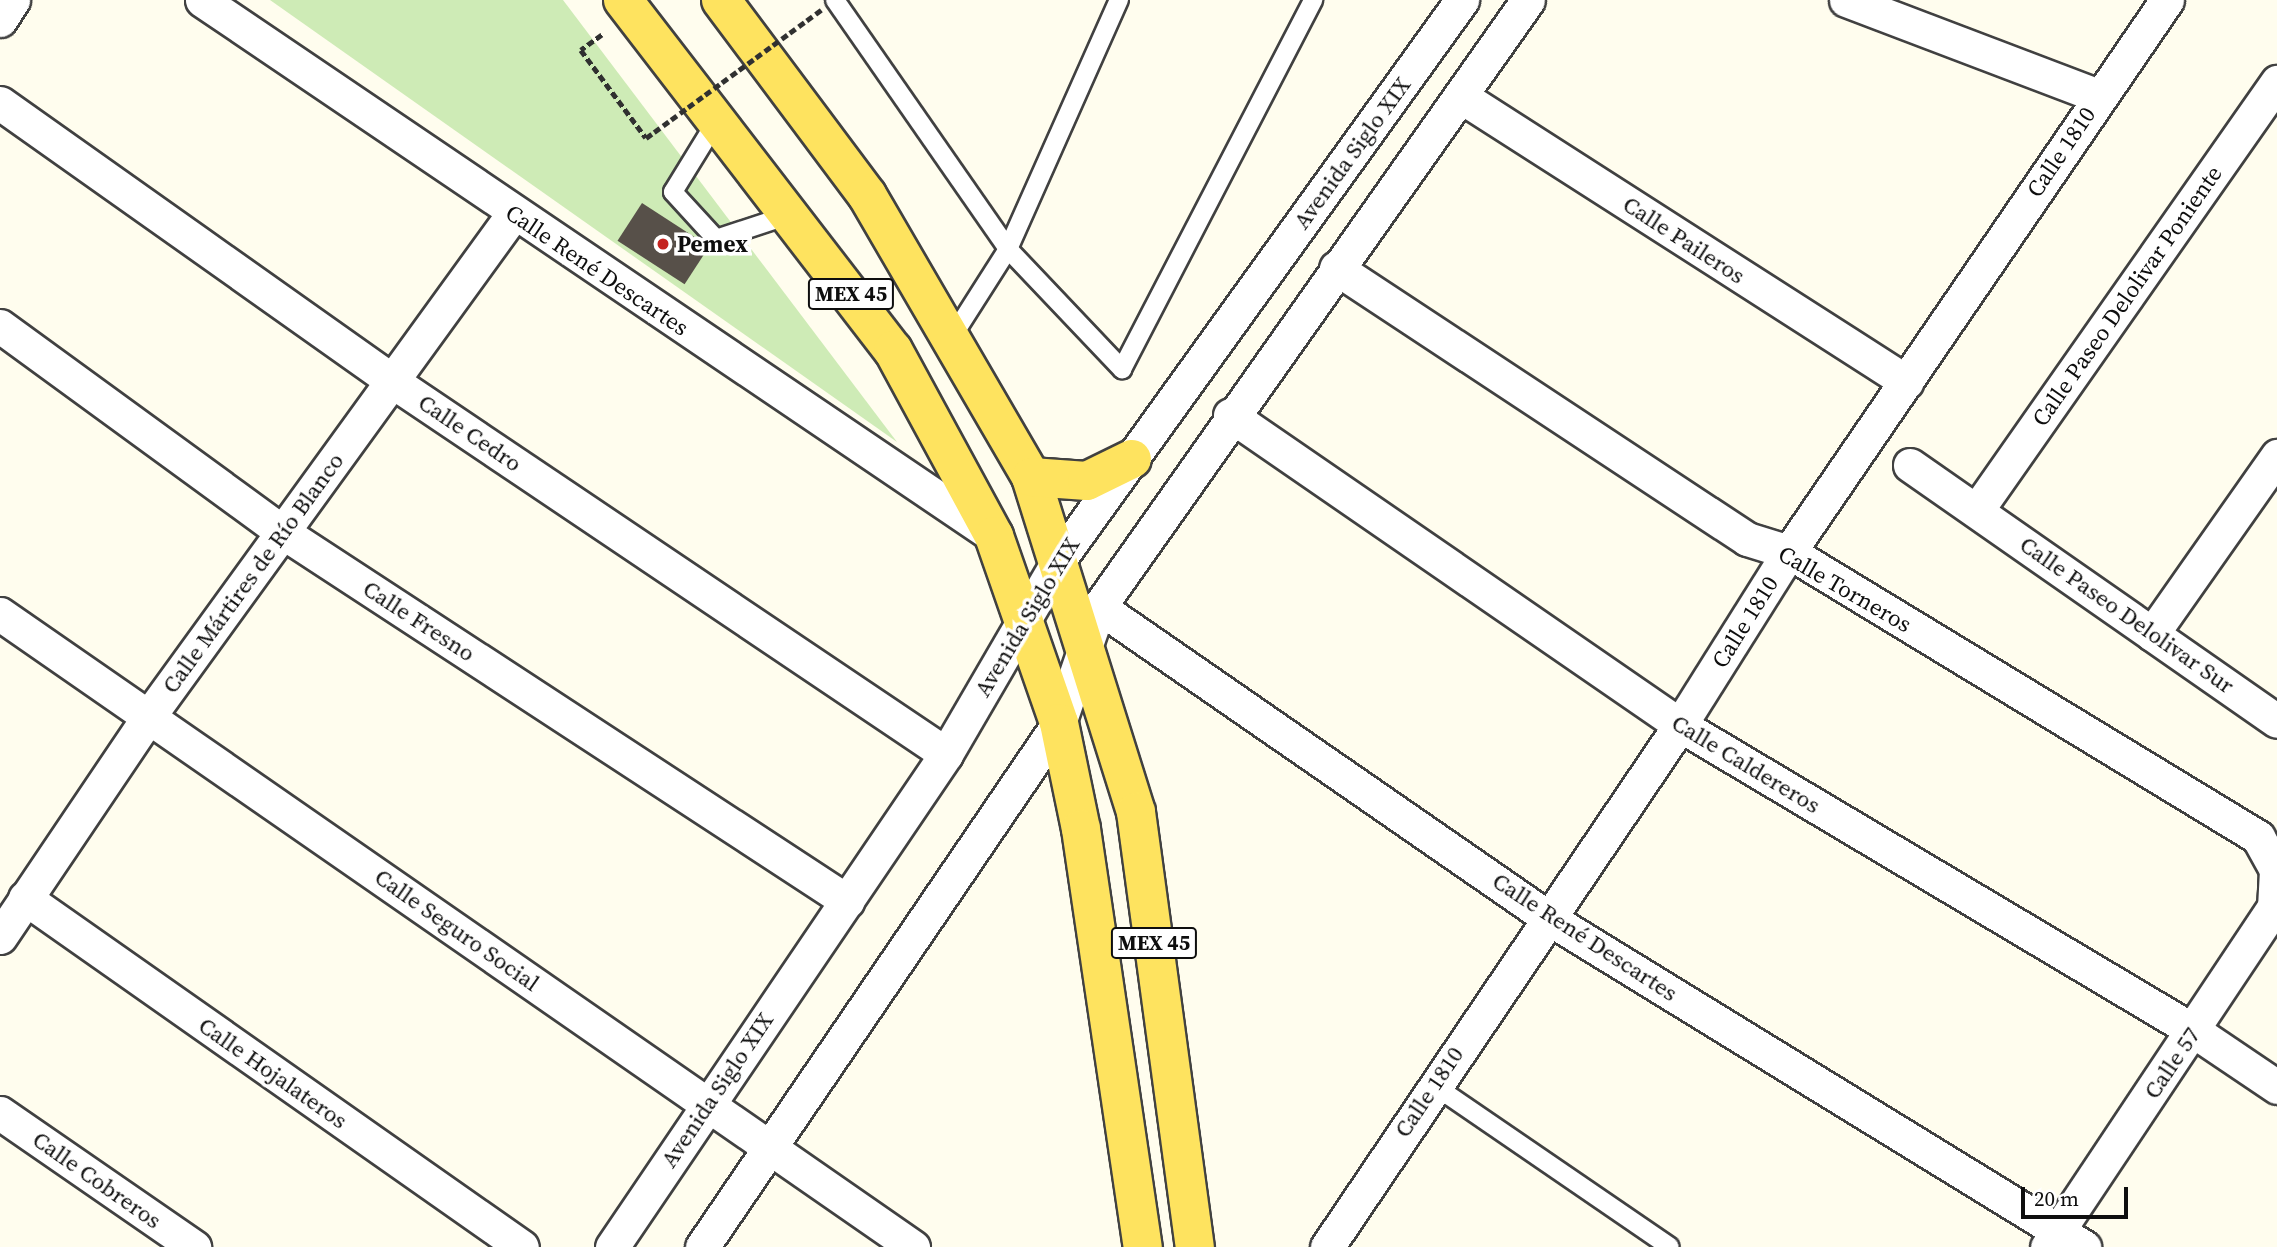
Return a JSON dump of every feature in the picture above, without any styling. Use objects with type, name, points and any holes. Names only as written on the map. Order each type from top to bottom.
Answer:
[{"type":"main road","name":"MEX 45","points":[[623,0],[716,122],[792,214],[893,350],[994,536],[1020,623],[1059,723],[1081,829],[1143,1247]]},
{"type":"main road","name":"MEX 45","points":[[722,0],[867,195],[1031,477],[1060,558],[1136,812],[1195,1247]]},
{"type":"main road","points":[[1031,477],[1087,481],[1132,459]]},
{"type":"street","points":[[0,20],[13,0]]},
{"type":"street","name":"Calle René Descartes","points":[[202,0],[513,214],[994,536]]},
{"type":"street","name":"Avenida Siglo XIX","points":[[612,1247],[706,1102],[946,754],[1060,558],[1462,0]]},
{"type":"street","points":[[702,1247],[767,1146],[1059,723],[1100,607],[1230,415],[1462,97],[1528,0]]},
{"type":"street","points":[[1846,0],[2099,96]]},
{"type":"street","name":"Calle 1810","points":[[1330,1246],[1432,1084],[1550,919],[1680,725],[1790,552],[2167,0]]},
{"type":"street","name":"Calle Paseo Delolivar Poniente","points":[[1977,510],[2277,82]]},
{"type":"street","name":"Calle Paileros","points":[[1462,97],[1907,382]]},
{"type":"street","name":"Calle Cedro","points":[[0,103],[392,381],[946,754]]},
{"type":"street","name":"Calle Mártires de Río Blanco","points":[[0,937],[149,716],[513,214]]},
{"type":"street","name":"Calle Torneros","points":[[1336,268],[1748,539],[1790,552],[2258,837],[2276,870]]},
{"type":"street","name":"Calle Fresno","points":[[0,326],[284,533],[847,901]]},
{"type":"street","name":"Calle Caldereros","points":[[1230,415],[1680,725],[2194,1031],[2277,1087]]},
{"type":"street","points":[[2152,634],[2277,456]]},
{"type":"street","name":"Calle Paseo Delolivar Sur","points":[[1910,465],[2277,721]]},
{"type":"street","name":"Calle René Descartes","points":[[1100,607],[1550,919],[2063,1241]]},
{"type":"street","name":"Calle Seguro Social","points":[[0,614],[913,1247]]},
{"type":"street","name":"Calle 57","points":[[2063,1241],[2274,907],[2276,870]]},
{"type":"street","name":"Calle Hojalateros","points":[[25,898],[522,1247]]},
{"type":"street","name":"Calle Cobreros","points":[[0,1113],[194,1247]]},
{"type":"lane","points":[[952,337],[1008,249],[1119,0]]},
{"type":"lane","points":[[829,4],[1008,249],[1122,369],[1313,0]]},
{"type":"lane","points":[[716,122],[673,192],[716,239],[792,214]]},
{"type":"lane","points":[[1432,1084],[1670,1247]]},
{"type":"path","points":[[603,34],[581,50],[646,138],[829,4]]},
{"type":"green space","points":[[270,0],[563,0],[897,442]]},
{"type":"building","name":"Pemex","points":[[642,203],[709,247],[685,284],[617,241]]},
{"type":"place","name":"Pemex","points":[[663,244]]}]
